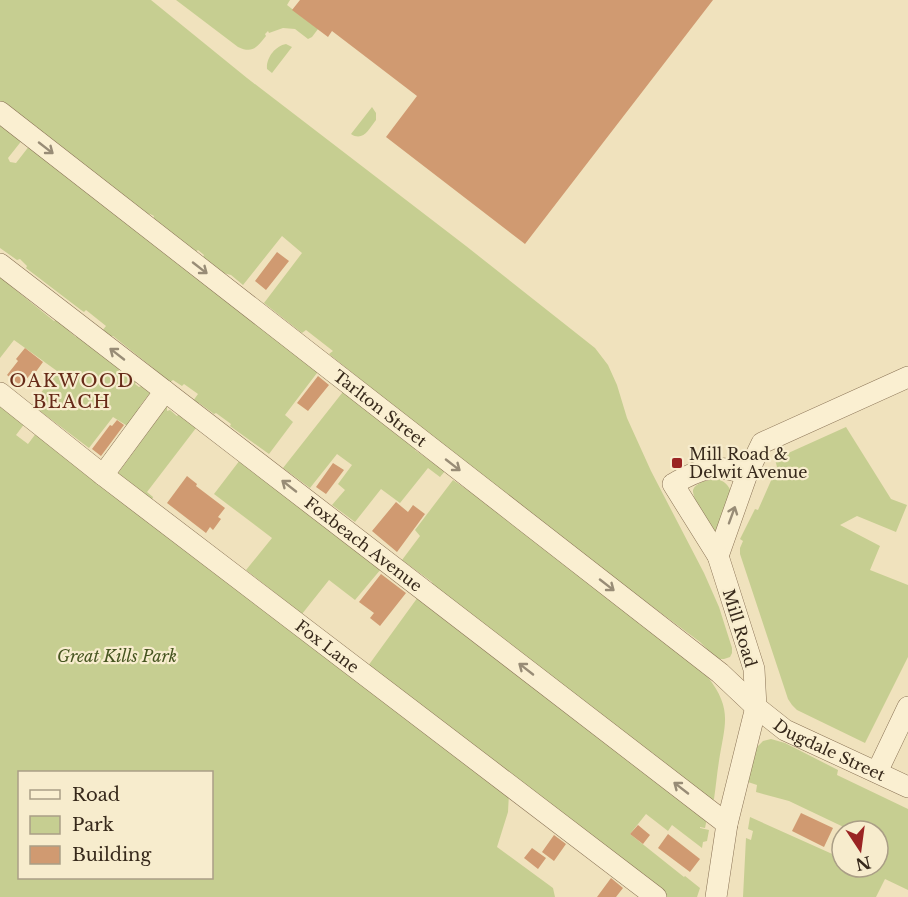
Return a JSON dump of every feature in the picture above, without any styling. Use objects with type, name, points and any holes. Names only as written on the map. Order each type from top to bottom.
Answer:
[{"type":"street","name":"Tarlton Street","points":[[0,112],[720,672],[756,707]]},
{"type":"street","name":"Foxbeach Avenue","points":[[0,264],[727,824]]},
{"type":"street","points":[[718,556],[747,474],[762,443],[908,377]]},
{"type":"street","points":[[103,475],[165,391]]},
{"type":"street","name":"Fox Lane","points":[[0,393],[103,475],[656,897]]},
{"type":"street","name":"Mill Road","points":[[716,897],[727,824],[756,707],[754,669],[718,556],[673,484],[692,473],[713,467],[730,468],[747,474]]},
{"type":"street","name":"Dugdale Street","points":[[756,707],[785,730],[908,787]]},
{"type":"street","points":[[877,772],[908,707]]},
{"type":"green space","points":[[0,0],[151,0],[247,78],[595,348],[608,365],[627,418],[651,471],[719,607],[732,648],[730,657],[719,659],[712,654],[700,642],[458,458],[329,354],[333,351],[306,330],[302,333],[264,303],[302,253],[282,236],[243,285],[231,275],[223,273],[198,250],[195,252],[153,219],[154,216],[150,214],[148,216],[38,131],[36,126],[34,129],[0,102]]},
{"type":"green space","points":[[176,0],[290,0],[287,5],[318,29],[308,39],[295,29],[283,28],[269,33],[268,31],[257,46],[247,50],[238,47]]},
{"type":"green space","points":[[286,44],[292,47],[272,73],[267,69],[270,57],[278,47]]},
{"type":"green space","points":[[372,107],[376,113],[376,120],[371,127],[362,135],[351,134]]},
{"type":"green space","points":[[0,121],[23,139],[8,158],[10,162],[16,163],[30,145],[320,369],[285,415],[293,422],[269,454],[216,413],[214,414],[193,401],[198,394],[184,384],[182,386],[173,380],[169,383],[154,372],[153,368],[113,336],[102,331],[106,326],[26,268],[27,266],[20,259],[17,260],[0,248]]},
{"type":"green space","points":[[0,275],[54,321],[68,325],[69,331],[76,337],[78,336],[112,361],[123,374],[126,371],[127,376],[137,380],[135,384],[150,393],[129,427],[113,417],[89,448],[32,405],[57,371],[14,340],[0,358]]},
{"type":"green space","points":[[346,388],[418,444],[415,450],[445,471],[440,477],[428,468],[400,503],[381,489],[355,522],[332,505],[345,490],[338,484],[352,465],[337,454],[310,488],[283,468]]},
{"type":"green space","name":"Great Kills Park","points":[[0,404],[25,423],[16,435],[28,444],[37,432],[509,793],[508,812],[497,847],[553,888],[555,897],[0,897]]},
{"type":"green space","points":[[167,406],[167,411],[170,410],[177,416],[180,413],[196,428],[147,492],[153,497],[151,503],[116,476]]},
{"type":"green space","points":[[846,427],[891,499],[907,505],[896,532],[857,516],[840,525],[880,546],[870,570],[908,585],[908,657],[865,743],[797,710],[788,699],[740,554],[743,541],[740,539],[755,509],[758,510],[777,467],[775,459]]},
{"type":"green space","points":[[240,460],[381,569],[355,600],[329,580],[302,614],[246,570],[272,538],[214,494]]},
{"type":"green space","points":[[713,479],[724,482],[731,491],[717,537],[693,494],[694,488],[699,484]]},
{"type":"green space","points":[[453,480],[707,676],[721,698],[725,717],[713,800],[653,756],[654,754],[649,753],[402,560],[420,536],[415,530]]},
{"type":"green space","points":[[418,597],[433,611],[707,818],[705,828],[700,827],[709,830],[707,841],[703,842],[702,848],[672,825],[668,831],[646,814],[630,834],[700,888],[697,897],[665,897],[595,843],[579,825],[368,666]]},
{"type":"green space","points":[[771,739],[785,743],[838,770],[837,775],[908,809],[908,890],[885,879],[890,879],[890,819],[830,821],[789,801],[756,792],[757,785],[748,782],[757,747],[763,741]]},
{"type":"green space","points":[[750,817],[830,853],[830,879],[885,879],[876,897],[743,897],[746,838],[751,840],[753,831],[748,829]]},
{"type":"building","points":[[300,0],[713,0],[525,244],[386,137],[417,96],[332,31],[328,37],[292,10]]},
{"type":"building","points":[[277,252],[289,261],[266,290],[255,281]]},
{"type":"building","points":[[25,348],[43,362],[21,386],[7,375]]},
{"type":"building","points":[[318,376],[329,385],[308,411],[297,403]]},
{"type":"building","points":[[117,420],[124,425],[101,456],[92,449],[110,425],[112,426]]},
{"type":"building","points":[[333,463],[344,470],[326,494],[316,487]]},
{"type":"building","points":[[187,476],[197,484],[196,486],[225,508],[218,517],[221,519],[213,530],[210,527],[206,533],[167,503]]},
{"type":"building","points":[[396,502],[408,512],[413,505],[425,514],[397,552],[372,531]]},
{"type":"building","points":[[381,574],[406,593],[380,626],[370,618],[374,613],[359,602]]},
{"type":"building","points":[[801,813],[830,827],[830,834],[824,847],[792,831]]},
{"type":"building","points":[[638,825],[650,835],[643,844],[630,834]]},
{"type":"building","points":[[668,834],[700,859],[690,872],[658,848]]},
{"type":"building","points":[[554,835],[566,844],[554,861],[542,852]]},
{"type":"building","points":[[532,848],[546,858],[538,869],[524,858]]},
{"type":"building","points":[[611,878],[623,888],[616,897],[597,897]]},
{"type":"place","name":"Mill Road & Delwit Avenue","points":[[677,463]]},
{"type":"district","name":"OAKWOOD BEACH","points":[[72,391]]}]
